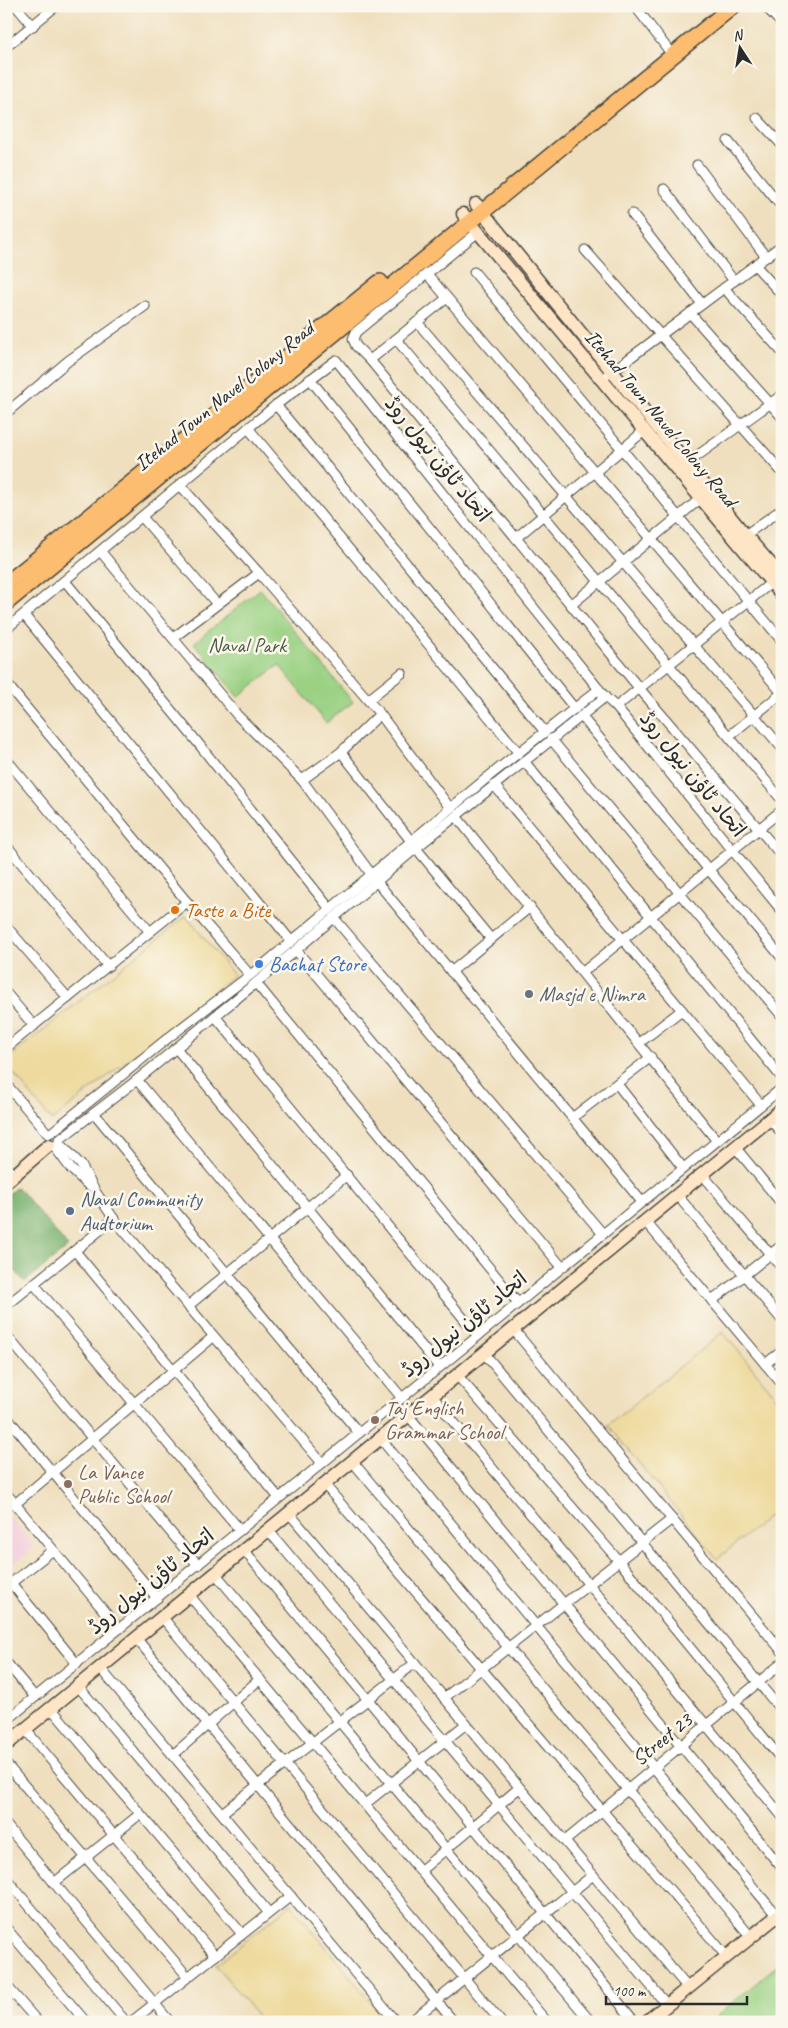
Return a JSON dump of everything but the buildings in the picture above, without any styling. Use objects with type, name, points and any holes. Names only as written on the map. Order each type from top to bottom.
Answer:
[{"type":"main road","name":"Itehad Town Navel Colony Road","points":[[670,52],[718,6]]},
{"type":"main road","name":"Itehad Town Navel Colony Road","points":[[6,603],[35,570],[470,222],[478,208],[670,52],[733,6]]},
{"type":"main road","name":"Itehad Town Navel Colony Road","points":[[6,584],[35,570]]},
{"type":"street","points":[[16,6],[33,26]]},
{"type":"street","points":[[6,47],[56,6]]},
{"type":"street","points":[[635,6],[670,52]]},
{"type":"street","points":[[766,6],[782,24]]},
{"type":"street","points":[[757,118],[782,145]]},
{"type":"street","points":[[728,141],[782,207]]},
{"type":"street","points":[[696,165],[766,257]]},
{"type":"street","points":[[664,189],[734,280]]},
{"type":"street","name":"Itehad Town Navel Colony Road","points":[[478,208],[612,371],[682,467],[776,580],[782,596]]},
{"type":"street","points":[[632,214],[702,304]]},
{"type":"street","points":[[470,222],[427,274],[356,332],[353,339],[356,346],[370,360],[640,688],[782,856]]},
{"type":"street","name":"Itehad Town Navel Colony Road","points":[[470,222],[644,432],[682,467],[700,499],[740,538]]},
{"type":"street","points":[[601,379],[782,245]]},
{"type":"street","points":[[586,250],[782,472]]},
{"type":"street","points":[[755,265],[782,295]]},
{"type":"street","points":[[474,272],[782,641]]},
{"type":"street","points":[[427,274],[782,693],[729,736]]},
{"type":"street","points":[[724,288],[782,352]]},
{"type":"street","points":[[370,360],[447,298]]},
{"type":"street","points":[[6,413],[68,361],[145,306]]},
{"type":"street","points":[[690,313],[782,417]]},
{"type":"street","points":[[417,322],[782,748]]},
{"type":"street","points":[[396,339],[782,800]]},
{"type":"street","name":"اتحاد ٹاؤن نیول روڈ","points":[[6,629],[276,405],[336,360],[606,697],[782,911]]},
{"type":"street","points":[[310,380],[575,709]]},
{"type":"street","points":[[682,467],[782,395]]},
{"type":"street","points":[[276,405],[548,736],[782,1016]]},
{"type":"street","points":[[248,428],[522,758],[782,1078]]},
{"type":"street","points":[[516,538],[644,432]]},
{"type":"street","points":[[180,486],[259,573],[380,714],[453,812],[717,1141]]},
{"type":"street","points":[[572,605],[700,499]]},
{"type":"street","points":[[740,538],[782,509]]},
{"type":"street","points":[[142,517],[217,604]]},
{"type":"street","points":[[101,552],[237,715],[302,780],[378,882],[642,1202]]},
{"type":"street","points":[[173,638],[259,573]]},
{"type":"street","points":[[616,707],[776,580]]},
{"type":"street","points":[[65,581],[198,743],[330,909]]},
{"type":"street","points":[[24,615],[291,941]]},
{"type":"street","points":[[368,700],[402,673]]},
{"type":"street","points":[[6,683],[253,979],[518,1303]]},
{"type":"street","points":[[7,1173],[52,1140],[253,979],[296,950],[378,882],[414,845],[548,736],[599,688]]},
{"type":"street","points":[[548,736],[582,717],[606,697]]},
{"type":"street","points":[[302,780],[341,752],[380,714]]},
{"type":"street","points":[[582,717],[782,958]]},
{"type":"street","points":[[341,752],[491,939]]},
{"type":"street","points":[[453,812],[494,785],[522,758]]},
{"type":"street","points":[[6,759],[150,932]]},
{"type":"street","points":[[494,785],[761,1104]]},
{"type":"street","points":[[583,972],[782,810]]},
{"type":"street","points":[[52,1140],[94,1113],[137,1080],[215,1016],[291,941],[372,874],[414,845]]},
{"type":"street","points":[[6,846],[108,966]]},
{"type":"street","points":[[6,1048],[187,902]]},
{"type":"street","points":[[451,972],[530,907]]},
{"type":"street","points":[[334,918],[603,1234]]},
{"type":"street","points":[[6,926],[68,998]]},
{"type":"street","points":[[296,950],[562,1268]]},
{"type":"street","points":[[6,993],[34,1026]]},
{"type":"street","points":[[639,1043],[682,1010]]},
{"type":"street","points":[[215,1016],[478,1336]]},
{"type":"street","points":[[176,1048],[439,1367]]},
{"type":"street","points":[[572,1118],[651,1058]]},
{"type":"street","points":[[137,1080],[402,1398]]},
{"type":"street","points":[[6,1084],[52,1140],[71,1169],[94,1191],[114,1219],[322,1463]]},
{"type":"street","points":[[617,1084],[683,1168]]},
{"type":"street","name":"اتحاد ٹاؤن نیول روڈ","points":[[6,1721],[782,1088]]},
{"type":"street","points":[[6,1745],[782,1108]]},
{"type":"street","points":[[94,1113],[359,1433]]},
{"type":"street","points":[[769,1119],[782,1133]]},
{"type":"street","points":[[735,1147],[782,1204]]},
{"type":"street","points":[[702,1174],[782,1268]]},
{"type":"street","points":[[188,1306],[347,1175]]},
{"type":"street","points":[[677,1195],[782,1320]]},
{"type":"street","points":[[6,1306],[114,1219]]},
{"type":"street","points":[[644,1221],[782,1384]]},
{"type":"street","points":[[712,1301],[782,1245]]},
{"type":"street","points":[[75,1251],[279,1498]]},
{"type":"street","points":[[34,1284],[240,1530]]},
{"type":"street","points":[[514,1329],[782,1651]]},
{"type":"street","points":[[6,1335],[198,1565]]},
{"type":"street","points":[[15,1504],[213,1337]]},
{"type":"street","points":[[765,1364],[782,1351]]},
{"type":"street","points":[[484,1353],[782,1711]]},
{"type":"street","points":[[457,1375],[619,1562],[782,1760]]},
{"type":"street","points":[[432,1396],[782,1816]]},
{"type":"street","points":[[408,1415],[782,1868]]},
{"type":"street","points":[[6,1416],[157,1598]]},
{"type":"street","points":[[380,1438],[654,1768],[779,1914],[646,2022]]},
{"type":"street","points":[[352,1461],[751,1937]]},
{"type":"street","points":[[324,1484],[727,1957]]},
{"type":"street","points":[[6,1493],[119,1629]]},
{"type":"street","points":[[289,1513],[688,1988]]},
{"type":"street","points":[[444,1698],[672,1519]]},
{"type":"street","points":[[268,1530],[667,2005]]},
{"type":"street","points":[[54,1550],[9,1585],[77,1664]]},
{"type":"street","points":[[244,1550],[635,2022]]},
{"type":"street","points":[[215,1574],[591,2022]]},
{"type":"street","points":[[189,1595],[547,2022]]},
{"type":"street","points":[[162,1617],[501,2022]]},
{"type":"street","points":[[136,1638],[454,2022]]},
{"type":"street","points":[[6,1662],[36,1697]]},
{"type":"street","points":[[222,1813],[415,1663]]},
{"type":"street","name":"Street 23","points":[[565,1842],[782,1663]]},
{"type":"street","points":[[100,1668],[396,2022]]},
{"type":"street","points":[[174,1755],[260,1679]]},
{"type":"street","points":[[78,1686],[269,1913]]},
{"type":"street","points":[[51,1708],[242,1934]]},
{"type":"street","points":[[365,1804],[466,1724]]},
{"type":"street","points":[[26,1729],[215,1956]]},
{"type":"street","points":[[6,1764],[188,1977]]},
{"type":"street","points":[[420,1871],[519,1788]]},
{"type":"street","points":[[54,1883],[140,1814]]},
{"type":"street","points":[[6,1825],[170,2022]]},
{"type":"street","points":[[410,2022],[593,1875]]},
{"type":"street","points":[[6,1878],[126,2022]]},
{"type":"street","points":[[131,2022],[291,1896]]},
{"type":"street","points":[[6,1928],[86,2022]]},
{"type":"street","points":[[6,1984],[38,2022]]},
{"type":"shaded area","points":[[6,1512],[34,1547],[6,1570]]},
{"type":"green space","name":"Naval Park","points":[[260,589],[353,702],[326,723],[279,665],[238,697],[194,643]]},
{"type":"green space","points":[[17,1187],[68,1247],[25,1282],[6,1260],[6,1196]]},
{"type":"green space","points":[[782,1961],[782,2022],[710,2022]]},
{"type":"sand","points":[[186,916],[234,975],[52,1121],[6,1064],[6,1060]]},
{"type":"sand","points":[[723,1332],[782,1404],[782,1506],[717,1559],[608,1425]]},
{"type":"sand","points":[[291,1904],[387,2022],[262,2022],[216,1965]]},
{"type":"place","name":"Taste a Bite","points":[[175,910]]},
{"type":"place","name":"Bachat Store","points":[[259,964]]},
{"type":"place","name":"Masjd e Nimra","points":[[529,994]]},
{"type":"place","name":"Naval Community Audtorium","points":[[70,1211]]},
{"type":"place","name":"Taj English Grammar School","points":[[375,1420]]},
{"type":"place","name":"La Vance Public School","points":[[68,1484]]}]
